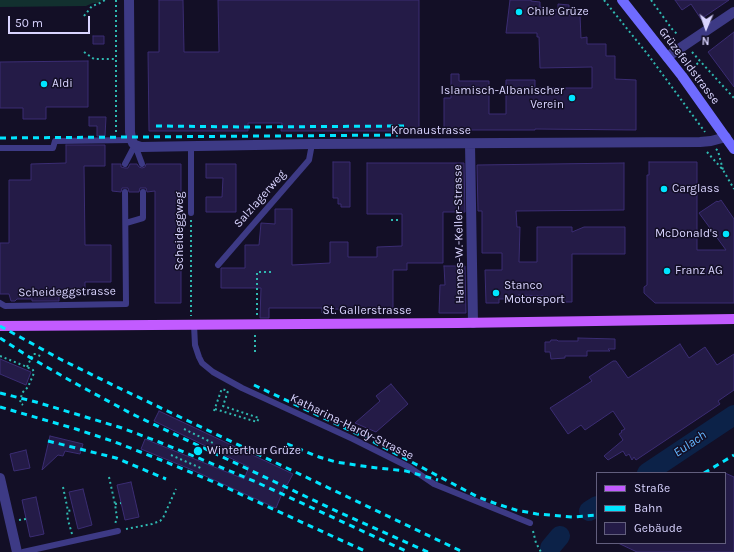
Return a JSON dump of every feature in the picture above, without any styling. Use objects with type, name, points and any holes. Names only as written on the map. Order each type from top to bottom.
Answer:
[{"type":"main road","name":"Grüzefeldstrasse","points":[[622,0],[682,76],[734,149]]},
{"type":"main road","name":"St. Gallerstrasse","points":[[0,326],[192,320],[256,329],[473,323],[734,319]]},
{"type":"street","points":[[129,0],[130,132],[133,142]]},
{"type":"street","points":[[667,57],[734,12]]},
{"type":"street","name":"Kronaustrasse","points":[[133,142],[141,147],[312,144],[700,142],[726,137]]},
{"type":"street","name":"Hannes-W.-Keller-Strasse","points":[[470,144],[473,323]]},
{"type":"street","points":[[0,478],[17,552]]},
{"type":"lane","points":[[0,148],[52,148],[55,141],[121,140],[133,142]]},
{"type":"lane","points":[[125,164],[133,142]]},
{"type":"lane","points":[[133,142],[142,164]]},
{"type":"lane","name":"Salzlagerweg","points":[[218,265],[309,160],[312,144]]},
{"type":"lane","name":"Scheideggweg","points":[[191,146],[191,213]]},
{"type":"lane","name":"Scheideggstrasse","points":[[0,302],[5,306],[126,304],[126,192]]},
{"type":"lane","points":[[126,223],[143,218],[143,192]]},
{"type":"lane","name":"Katharina-Hardy-Strasse","points":[[192,320],[195,345],[199,357],[202,363],[213,372],[242,388],[409,466],[434,484],[530,523]]},
{"type":"lane","points":[[23,552],[118,531]]},
{"type":"path","points":[[84,16],[92,6],[105,0]]},
{"type":"path","points":[[116,0],[116,133],[121,140]]},
{"type":"path","points":[[604,0],[649,56],[698,123]]},
{"type":"path","points":[[651,0],[678,35]]},
{"type":"path","points":[[692,51],[734,98]]},
{"type":"path","points":[[84,52],[94,59],[115,59]]},
{"type":"path","points":[[693,68],[700,61]]},
{"type":"path","points":[[705,150],[723,170],[734,189]]},
{"type":"path","name":"Scheideggweg","points":[[191,213],[192,320]]},
{"type":"path","points":[[392,220],[398,220]]},
{"type":"path","points":[[255,352],[257,272],[272,272]]},
{"type":"path","points":[[27,367],[33,354],[42,357]]},
{"type":"path","points":[[0,356],[33,370],[34,373],[28,387],[22,393],[20,403],[23,405]]},
{"type":"path","points":[[221,390],[228,391],[223,406],[259,418],[258,422],[215,410],[221,390]]},
{"type":"path","points":[[184,429],[215,444]]},
{"type":"path","points":[[171,455],[203,469]]},
{"type":"path","points":[[109,477],[117,518],[115,524],[118,531],[160,521],[163,518],[176,489]]},
{"type":"path","points":[[63,487],[68,511],[68,520],[74,541]]},
{"type":"path","points":[[115,504],[121,503]]},
{"type":"path","points":[[68,511],[73,510]]},
{"type":"path","points":[[530,523],[536,543],[541,552]]},
{"type":"green space","points":[[0,0],[102,0],[98,3],[93,3],[86,6],[0,7]]},
{"type":"building","points":[[159,0],[183,0],[184,52],[219,52],[218,0],[419,0],[419,131],[281,131],[282,123],[248,123],[248,131],[149,131],[148,52],[159,52]]},
{"type":"building","points":[[510,0],[531,0],[540,2],[540,7],[558,10],[558,4],[569,5],[569,15],[580,15],[581,38],[587,37],[587,44],[606,44],[606,56],[615,56],[615,79],[636,80],[636,130],[444,130],[444,98],[451,98],[451,74],[459,74],[459,81],[489,81],[489,114],[506,114],[506,80],[535,80],[535,88],[592,88],[592,67],[540,68],[539,37],[537,37],[537,33],[506,33]]},
{"type":"building","points":[[675,0],[729,0],[701,19],[691,4],[682,10]]},
{"type":"building","points":[[734,32],[734,87],[708,52]]},
{"type":"building","points":[[93,36],[104,36],[104,44],[93,44]]},
{"type":"building","name":"Aldi","points":[[88,61],[88,107],[46,107],[46,119],[23,119],[23,108],[0,108],[0,62]]},
{"type":"building","points":[[89,117],[106,117],[105,136],[97,136],[97,126],[89,126]]},
{"type":"building","points":[[66,145],[105,145],[105,166],[84,166],[85,245],[111,245],[111,282],[85,282],[85,294],[59,294],[59,301],[32,301],[32,299],[17,299],[15,301],[11,301],[9,294],[0,294],[0,243],[9,243],[9,180],[31,180],[31,164],[66,163]]},
{"type":"building","points":[[333,162],[350,162],[350,207],[341,207],[341,204],[338,204],[338,198],[333,198]]},
{"type":"building","points":[[649,162],[697,162],[697,250],[726,250],[699,213],[721,200],[734,219],[734,303],[655,303],[644,293],[644,287],[647,285],[647,175],[649,175]]},
{"type":"building","points":[[367,163],[464,163],[465,212],[443,212],[443,263],[407,263],[407,270],[393,270],[393,310],[331,309],[331,313],[322,313],[322,308],[269,308],[269,318],[260,318],[261,288],[221,288],[221,268],[245,268],[245,245],[259,245],[261,223],[275,224],[275,209],[292,209],[292,265],[330,263],[330,242],[348,242],[348,257],[377,257],[377,247],[402,246],[402,214],[367,214]]},
{"type":"building","points":[[624,163],[624,210],[516,211],[517,227],[520,227],[519,262],[537,262],[537,227],[572,227],[572,232],[584,227],[625,227],[625,254],[572,254],[572,302],[548,302],[548,296],[518,295],[518,299],[499,299],[499,303],[486,303],[485,270],[502,270],[502,253],[482,253],[482,211],[478,211],[477,165]]},
{"type":"building","points":[[112,164],[121,164],[121,167],[128,168],[130,164],[137,164],[142,168],[145,167],[146,164],[181,164],[181,303],[155,303],[155,191],[147,192],[146,188],[140,188],[139,192],[129,192],[128,188],[122,188],[121,192],[112,191]]},
{"type":"building","points":[[206,164],[236,164],[236,212],[206,212],[206,197],[222,197],[223,178],[206,178]]},
{"type":"building","points":[[444,266],[465,266],[466,313],[439,313],[440,285],[445,285]]},
{"type":"building","points":[[578,338],[615,339],[615,349],[608,349],[610,351],[587,351],[587,356],[565,356],[565,358],[551,359],[550,352],[545,352],[545,342],[550,342],[551,340],[578,341]]},
{"type":"building","points":[[680,344],[689,358],[705,347],[717,365],[734,354],[734,390],[718,401],[720,404],[636,460],[634,457],[632,460],[629,454],[626,456],[623,451],[608,460],[604,456],[623,440],[619,434],[625,429],[613,411],[585,430],[581,425],[568,434],[550,408],[592,381],[589,377],[613,361],[616,361],[628,378]]},
{"type":"building","points":[[0,359],[31,372],[26,385],[0,374]]},
{"type":"building","points":[[391,384],[408,404],[376,432],[355,423],[380,401],[376,396]]},
{"type":"building","points":[[159,411],[293,474],[287,485],[286,484],[276,508],[190,469],[141,449],[145,439],[244,479],[249,467],[154,421]]},
{"type":"building","points":[[50,436],[83,444],[80,454],[65,451],[63,456],[58,455],[42,470]]},
{"type":"building","points":[[26,450],[30,468],[14,471],[10,454]]},
{"type":"building","points":[[726,473],[734,477],[734,552],[637,552],[620,544],[726,544]]},
{"type":"building","points":[[131,482],[139,517],[125,520],[117,485]]},
{"type":"building","points":[[83,489],[92,525],[78,529],[69,492]]},
{"type":"building","points":[[36,497],[44,534],[30,537],[22,500]]},
{"type":"waterway","name":"Eulach","points":[[648,472],[734,415]]},
{"type":"waterway","name":"Eulach","points":[[589,511],[596,507]]},
{"type":"waterway","name":"Eulach","points":[[550,548],[560,536]]},
{"type":"railway","points":[[156,126],[404,126]]},
{"type":"railway","points":[[0,138],[398,135]]},
{"type":"railway","points":[[0,326],[60,359],[117,387],[463,552]]},
{"type":"railway","points":[[0,338],[31,358],[132,414],[332,509],[428,552]]},
{"type":"railway","points":[[254,385],[366,438],[478,497],[516,510],[537,514],[573,517],[596,515]]},
{"type":"railway","points":[[0,393],[36,402],[122,428],[159,442],[256,482],[408,552]]},
{"type":"railway","points":[[0,407],[76,429],[161,460],[214,482],[367,552]]},
{"type":"railway","points":[[48,441],[116,458],[166,479]]},
{"type":"railway","points":[[287,444],[336,462],[406,471],[438,480]]},
{"type":"railway","points":[[706,472],[734,455]]},
{"type":"place","name":"Chile Grüze","points":[[519,12]]},
{"type":"place","name":"Aldi","points":[[44,84]]},
{"type":"place","name":"Islamisch-Albanischer Verein","points":[[572,98]]},
{"type":"place","name":"Carglass","points":[[664,189]]},
{"type":"place","name":"McDonald's","points":[[726,234]]},
{"type":"place","name":"Franz AG","points":[[667,271]]},
{"type":"place","name":"Stanco Motorsport","points":[[496,293]]},
{"type":"place","name":"Winterthur Grüze","points":[[198,451]]}]
